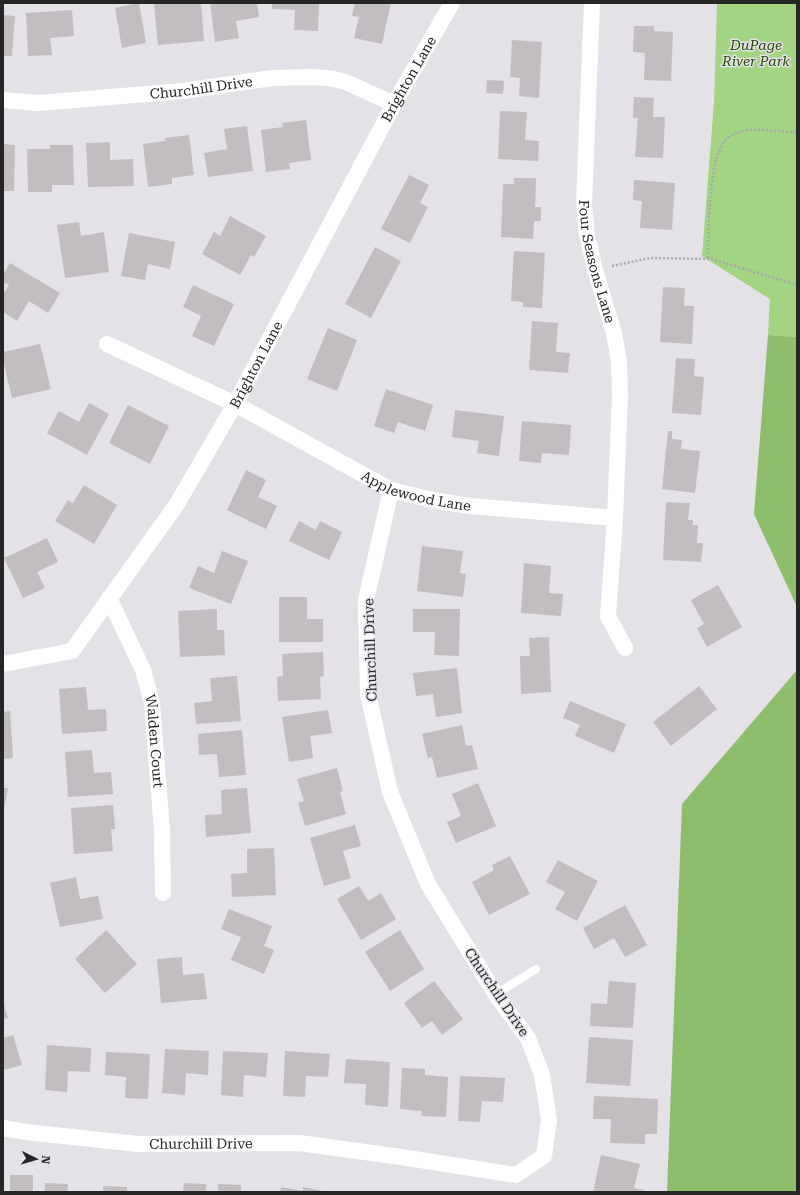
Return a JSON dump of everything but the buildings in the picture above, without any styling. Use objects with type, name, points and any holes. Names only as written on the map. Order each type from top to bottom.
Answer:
[{"type":"street","name":"Brighton Lane","points":[[3,664],[72,651],[177,504],[235,404],[394,104],[452,3]]},
{"type":"street","name":"Four Seasons Lane","points":[[592,3],[584,204],[587,235],[594,270],[614,333],[619,361],[620,396],[615,518],[608,616],[625,648]]},
{"type":"street","name":"Churchill Drive","points":[[3,100],[38,103],[182,91],[272,78],[312,77],[329,78],[346,82],[394,104]]},
{"type":"street","name":"Applewood Lane","points":[[107,344],[235,404],[391,490],[433,500],[470,506],[615,518]]},
{"type":"street","name":"Churchill Drive","points":[[3,1128],[138,1144],[299,1143],[401,1156],[516,1175],[544,1156],[549,1120],[542,1076],[528,1038],[496,994],[428,884],[390,792],[368,694],[366,600],[391,490]]},
{"type":"street","name":"Walden Court","points":[[109,598],[143,670],[152,703],[162,831],[163,893]]},
{"type":"lane","points":[[496,994],[536,970]]},
{"type":"path","points":[[708,258],[710,205],[716,159],[724,140],[738,132],[797,132]]},
{"type":"path","points":[[594,270],[650,258],[708,258],[797,285]]},
{"type":"green space","name":"DuPage River Park","points":[[717,3],[797,3],[797,337],[768,335],[770,299],[702,256],[714,102]]},
{"type":"green space","points":[[768,335],[797,337],[797,607],[754,514]]},
{"type":"green space","points":[[797,670],[797,1192],[667,1192],[682,804]]}]
